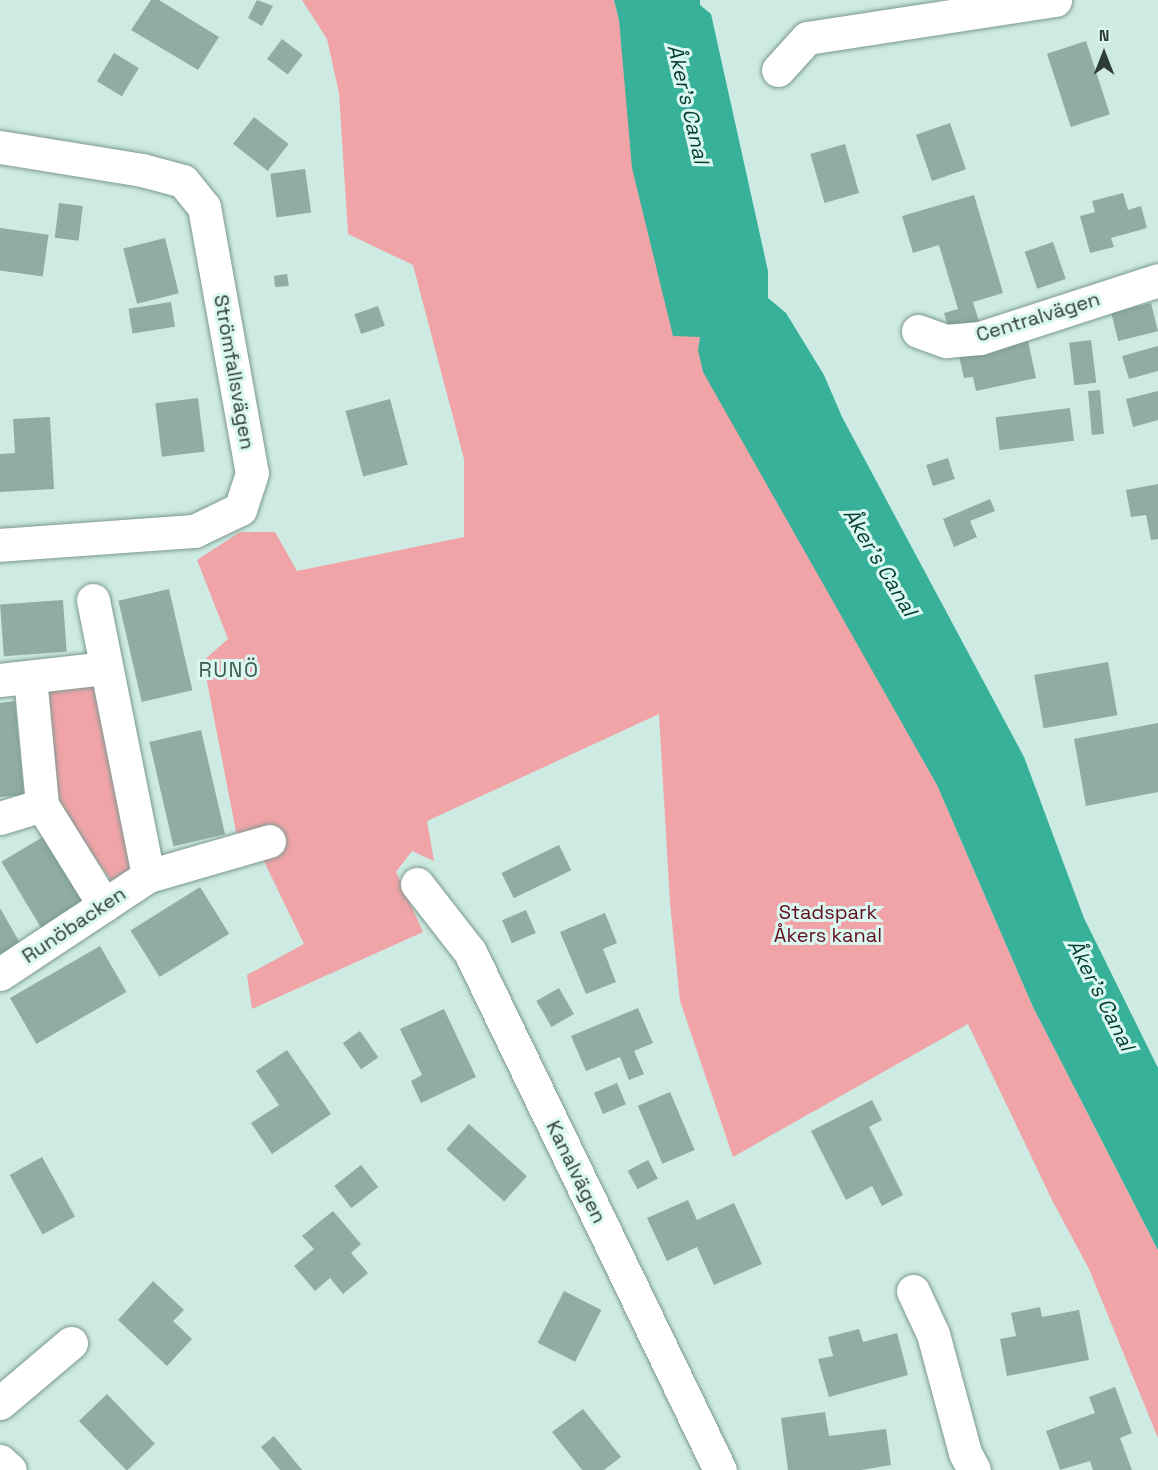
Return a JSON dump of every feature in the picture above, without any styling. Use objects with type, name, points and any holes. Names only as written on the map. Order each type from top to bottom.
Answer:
[{"type":"street","points":[[778,70],[807,39],[1055,0]]},
{"type":"street","name":"Strömfallsvägen","points":[[0,147],[142,170],[183,181],[204,207],[252,473],[240,509],[195,531],[0,545]]},
{"type":"street","name":"Centralvägen","points":[[918,331],[946,341],[980,338],[1158,280]]},
{"type":"street","points":[[93,600],[148,876]]},
{"type":"street","points":[[104,905],[42,805],[15,678],[106,668]]},
{"type":"street","points":[[0,818],[42,805]]},
{"type":"street","name":"Runöbacken","points":[[0,974],[148,876],[269,841]]},
{"type":"street","name":"Kanalvägen","points":[[417,884],[470,952],[720,1470]]},
{"type":"street","points":[[913,1291],[933,1334],[965,1453],[974,1470]]},
{"type":"street","points":[[0,1403],[71,1343]]},
{"type":"street","points":[[0,1461],[10,1470]]},
{"type":"green space","name":"Stadspark Åkers kanal","points":[[302,0],[614,0],[700,337],[826,587],[937,785],[1033,1007],[1158,1250],[1158,1438],[1089,1269],[1052,1200],[968,1024],[733,1157],[680,1001],[670,903],[659,714],[427,821],[434,861],[412,851],[396,872],[423,932],[252,1009],[247,975],[304,944],[259,851],[236,832],[203,661],[228,639],[197,560],[240,532],[275,532],[297,571],[464,537],[464,459],[413,265],[348,234],[339,93],[327,39]]},
{"type":"green space","points":[[42,683],[98,686],[132,872],[111,880],[80,837],[47,780]]},
{"type":"water","name":"Åker's Canal","points":[[614,0],[700,0],[700,5],[711,14],[768,271],[768,298],[786,313],[824,375],[842,417],[1024,757],[1084,918],[1158,1068],[1158,1250],[1033,1007],[937,785],[703,372],[698,350],[700,337],[673,336],[632,168],[619,20]]},
{"type":"building","points":[[151,0],[159,0],[219,37],[198,70],[131,30]]},
{"type":"building","points":[[257,0],[273,6],[262,26],[248,18]]},
{"type":"building","points":[[282,39],[303,55],[288,75],[267,59]]},
{"type":"building","points":[[1086,41],[1110,114],[1071,127],[1047,54]]},
{"type":"building","points":[[114,53],[139,68],[122,96],[97,81]]},
{"type":"building","points":[[254,117],[289,144],[268,171],[233,144]]},
{"type":"building","points":[[950,123],[966,169],[932,181],[916,135]]},
{"type":"building","points":[[845,144],[859,193],[824,203],[810,154]]},
{"type":"building","points":[[305,169],[311,213],[276,217],[270,174]]},
{"type":"building","points":[[1123,193],[1128,210],[1141,206],[1147,228],[1111,238],[1114,247],[1090,253],[1080,216],[1095,212],[1092,201]]},
{"type":"building","points":[[974,195],[1003,293],[973,302],[980,325],[950,334],[944,313],[958,309],[939,245],[913,253],[902,216]]},
{"type":"building","points":[[59,203],[83,206],[79,241],[55,238]]},
{"type":"building","points":[[0,228],[49,235],[43,276],[0,270]]},
{"type":"building","points":[[165,238],[179,293],[137,304],[123,248]]},
{"type":"building","points":[[1053,242],[1066,279],[1037,289],[1025,252]]},
{"type":"building","points":[[287,274],[289,286],[275,287],[274,276]]},
{"type":"building","points":[[171,302],[175,327],[132,333],[129,309]]},
{"type":"building","points":[[1151,303],[1158,331],[1118,341],[1111,313]]},
{"type":"building","points":[[378,306],[385,326],[361,334],[354,314]]},
{"type":"building","points":[[1091,340],[1096,383],[1074,385],[1069,343]]},
{"type":"building","points":[[1028,341],[1036,378],[976,391],[973,377],[964,378],[959,356]]},
{"type":"building","points":[[1158,346],[1158,371],[1129,379],[1122,356]]},
{"type":"building","points":[[1100,390],[1104,434],[1092,435],[1088,391]]},
{"type":"building","points":[[1158,391],[1158,420],[1133,427],[1126,399]]},
{"type":"building","points":[[198,398],[205,452],[162,457],[155,403]]},
{"type":"building","points":[[390,399],[408,465],[363,477],[346,411]]},
{"type":"building","points":[[1070,408],[1074,441],[1000,450],[996,417]]},
{"type":"building","points":[[50,417],[54,489],[0,492],[0,454],[15,453],[13,419]]},
{"type":"building","points":[[948,458],[955,479],[933,486],[926,465]]},
{"type":"building","points":[[1158,484],[1158,539],[1151,540],[1146,515],[1131,517],[1126,490]]},
{"type":"building","points":[[990,499],[995,511],[970,521],[977,537],[954,547],[943,519]]},
{"type":"building","points":[[169,589],[192,690],[142,702],[118,601]]},
{"type":"building","points":[[63,600],[67,652],[4,656],[0,604]]},
{"type":"building","points":[[1108,662],[1117,715],[1044,728],[1034,675]]},
{"type":"building","points":[[15,701],[24,795],[0,797],[0,703]]},
{"type":"building","points":[[1158,723],[1158,792],[1086,806],[1074,739]]},
{"type":"building","points":[[201,730],[225,834],[173,846],[149,742]]},
{"type":"building","points":[[46,835],[86,902],[42,929],[1,862]]},
{"type":"building","points":[[559,845],[571,870],[514,898],[501,873]]},
{"type":"building","points":[[200,887],[229,934],[160,977],[130,930]]},
{"type":"building","points":[[0,908],[20,943],[0,955]]},
{"type":"building","points":[[526,910],[536,933],[512,943],[502,920]]},
{"type":"building","points":[[605,913],[617,943],[603,949],[616,982],[586,994],[560,932]]},
{"type":"building","points":[[100,946],[126,992],[36,1044],[10,998]]},
{"type":"building","points":[[559,988],[574,1014],[551,1027],[536,1001]]},
{"type":"building","points":[[638,1008],[653,1043],[634,1051],[644,1074],[629,1080],[620,1057],[586,1071],[571,1036]]},
{"type":"building","points":[[444,1009],[476,1077],[421,1103],[411,1081],[422,1075],[400,1029]]},
{"type":"building","points":[[360,1031],[378,1057],[361,1069],[343,1043]]},
{"type":"building","points":[[287,1050],[331,1114],[272,1154],[251,1123],[279,1105],[256,1071]]},
{"type":"building","points":[[617,1083],[626,1104],[603,1114],[594,1093]]},
{"type":"building","points":[[670,1092],[695,1150],[662,1164],[638,1106]]},
{"type":"building","points":[[872,1100],[882,1120],[869,1127],[903,1195],[882,1206],[872,1186],[846,1200],[811,1131]]},
{"type":"building","points":[[469,1124],[527,1176],[504,1201],[446,1149]]},
{"type":"building","points":[[42,1157],[75,1216],[43,1234],[10,1175]]},
{"type":"building","points":[[648,1160],[658,1179],[638,1189],[628,1171]]},
{"type":"building","points":[[361,1165],[378,1187],[351,1208],[334,1186]]},
{"type":"building","points":[[688,1200],[697,1220],[734,1203],[762,1264],[714,1285],[697,1247],[667,1261],[647,1218]]},
{"type":"building","points":[[333,1211],[361,1244],[351,1253],[368,1273],[343,1294],[330,1278],[315,1291],[294,1266],[314,1249],[302,1236]]},
{"type":"building","points":[[153,1281],[184,1310],[173,1321],[192,1339],[167,1366],[118,1320]]},
{"type":"building","points":[[564,1291],[601,1310],[575,1362],[538,1343]]},
{"type":"building","points":[[1040,1307],[1042,1317],[1079,1310],[1089,1360],[1007,1376],[1000,1339],[1016,1336],[1011,1313]]},
{"type":"building","points":[[859,1329],[863,1342],[897,1333],[908,1375],[829,1397],[818,1359],[833,1356],[828,1337]]},
{"type":"building","points":[[1115,1387],[1132,1433],[1120,1438],[1132,1470],[1093,1470],[1090,1461],[1060,1470],[1046,1431],[1095,1413],[1089,1397]]},
{"type":"building","points":[[107,1394],[155,1444],[126,1470],[79,1421]]},
{"type":"building","points":[[583,1409],[621,1457],[604,1470],[582,1470],[552,1432]]},
{"type":"building","points":[[825,1412],[829,1436],[886,1429],[891,1465],[861,1470],[788,1470],[781,1418]]},
{"type":"building","points":[[274,1436],[302,1470],[280,1470],[261,1447]]},
{"type":"district","name":"RUNÖ","points":[[229,670]]}]
